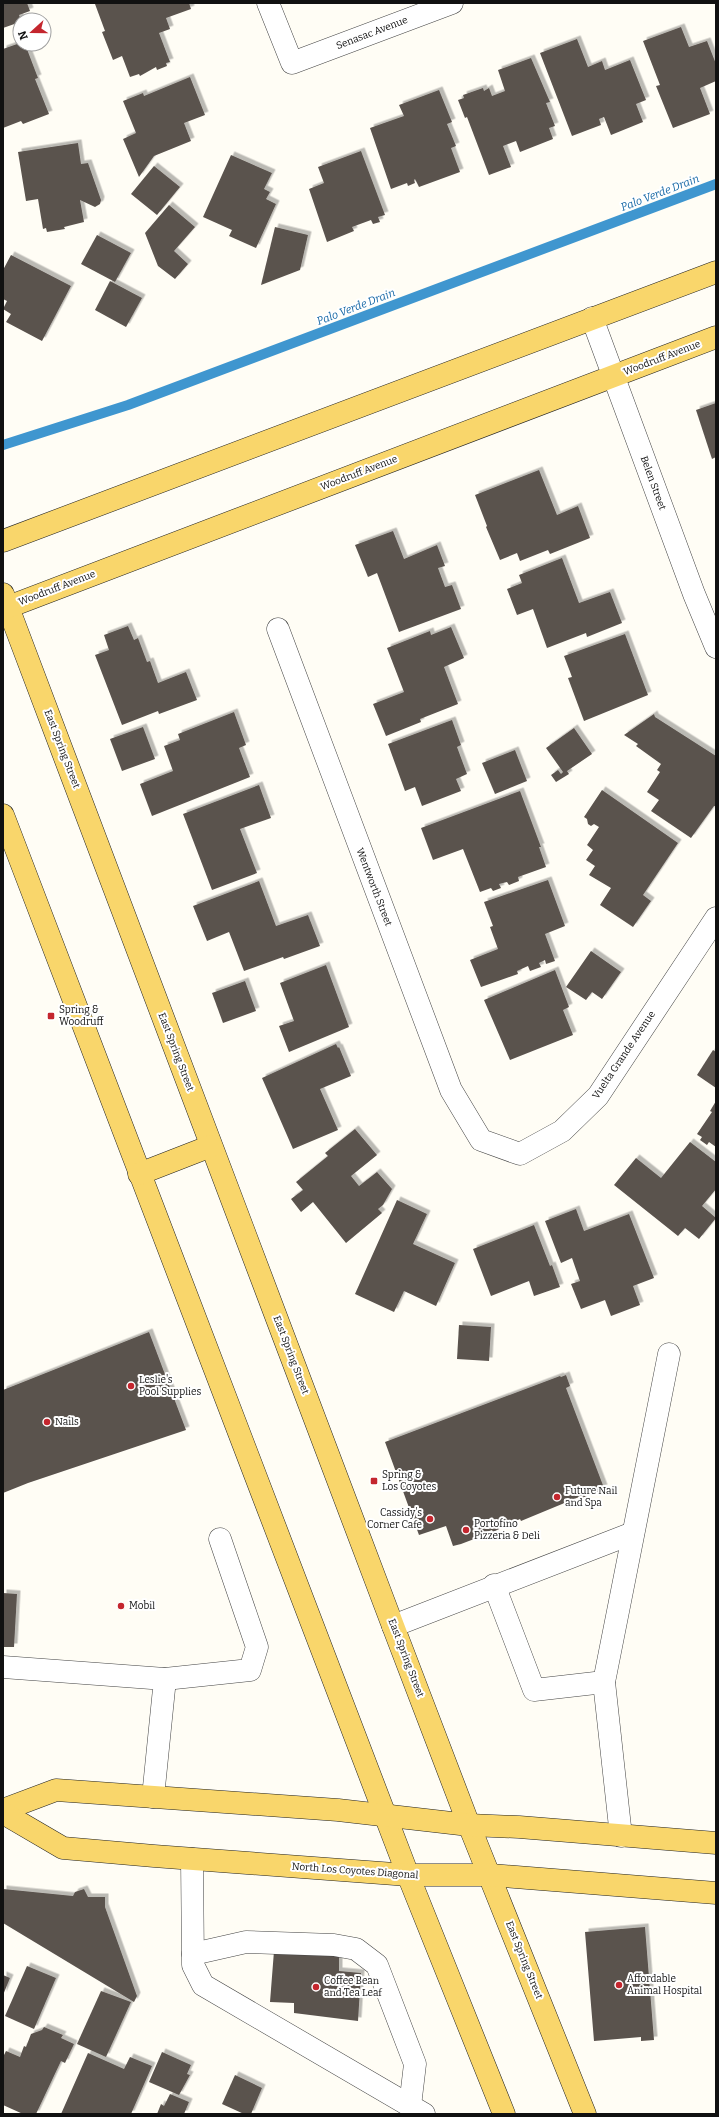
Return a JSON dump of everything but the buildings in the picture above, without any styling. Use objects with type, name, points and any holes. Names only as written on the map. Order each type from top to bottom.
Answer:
[{"type":"main road","points":[[3,541],[716,272]]},
{"type":"main road","name":"Woodruff Avenue","points":[[5,603],[716,337]]},
{"type":"main road","name":"East Spring Street","points":[[5,603],[469,1825],[491,1875],[585,2114]]},
{"type":"main road","points":[[3,815],[408,1875],[504,2114]]},
{"type":"main road","points":[[139,1174],[211,1146]]},
{"type":"main road","points":[[3,1810],[56,1790],[386,1815],[469,1825],[519,1827],[716,1843]]},
{"type":"main road","name":"North Los Coyotes Diagonal","points":[[3,1814],[63,1848],[408,1875],[491,1875],[716,1893]]},
{"type":"street","name":"Senasac Avenue","points":[[268,3],[292,63],[452,3]]},
{"type":"street","name":"Belen Street","points":[[592,318],[694,594],[716,647]]},
{"type":"street","name":"Wentworth Street","points":[[278,629],[451,1090],[481,1140]]},
{"type":"street","name":"Vuelta Grande Avenue","points":[[481,1140],[520,1154],[562,1131],[598,1096],[716,918]]},
{"type":"street","points":[[630,1837],[604,1682],[669,1354]]},
{"type":"street","points":[[393,1626],[494,1585],[633,1533]]},
{"type":"street","points":[[3,1667],[166,1679],[250,1670],[257,1647],[220,1540]]},
{"type":"street","points":[[494,1585],[534,1690],[604,1682]]},
{"type":"street","points":[[152,1797],[166,1679]]},
{"type":"street","points":[[192,1859],[193,1966],[203,1985],[417,2110]]},
{"type":"street","points":[[193,1954],[246,1942],[334,1945],[356,1950],[377,1965],[415,2064],[417,2110]]},
{"type":"waterway","name":"Palo Verde Drain","points":[[3,445],[128,405],[716,184]]},
{"type":"place","name":"Spring & Woodruff","points":[[51,1016]]},
{"type":"place","name":"Leslie's Pool Supplies","points":[[131,1386]]},
{"type":"place","name":"Nails","points":[[47,1422]]},
{"type":"place","name":"Spring & Los Coyotes","points":[[374,1481]]},
{"type":"place","name":"Future Nail and Spa","points":[[557,1497]]},
{"type":"place","name":"Cassidy's Corner Cafe","points":[[430,1519]]},
{"type":"place","name":"Portofino Pizzeria & Deli","points":[[466,1530]]},
{"type":"place","name":"Mobil","points":[[121,1606]]},
{"type":"place","name":"Affordable Animal Hospital","points":[[619,1985]]},
{"type":"place","name":"Coffee Bean and Tea Leaf","points":[[316,1987]]}]
